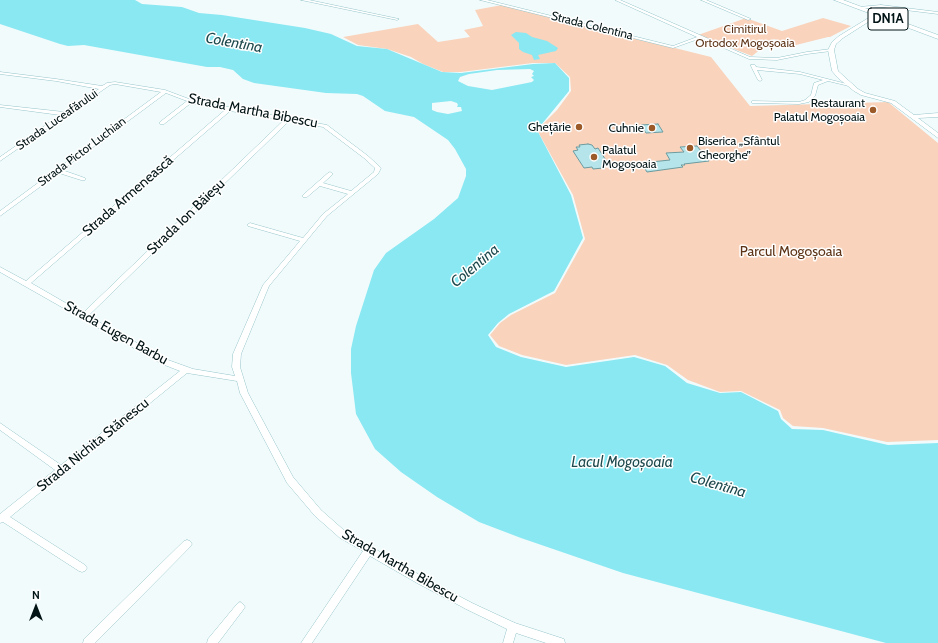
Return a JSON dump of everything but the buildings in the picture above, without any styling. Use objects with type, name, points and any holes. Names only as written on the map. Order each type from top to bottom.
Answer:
[{"type":"main road","name":"DN1A","points":[[837,0],[938,37]]},
{"type":"street","points":[[303,0],[397,19]]},
{"type":"street","name":"Strada Colentina","points":[[482,0],[492,1],[674,46],[700,37]]},
{"type":"street","points":[[617,0],[749,58],[777,59],[831,50]]},
{"type":"street","points":[[703,0],[749,19]]},
{"type":"street","points":[[859,8],[881,6],[938,13]]},
{"type":"street","points":[[877,15],[837,40],[831,50],[835,70],[849,85],[863,94],[893,102],[938,136]]},
{"type":"street","points":[[749,58],[760,80]]},
{"type":"street","points":[[754,68],[789,72],[849,85]]},
{"type":"street","points":[[0,73],[103,88]]},
{"type":"street","points":[[754,102],[799,103],[807,101],[813,95],[816,84],[829,80]]},
{"type":"street","name":"Strada Luceafărului","points":[[0,160],[103,88],[115,83]]},
{"type":"street","name":"Strada Martha Bibescu","points":[[115,83],[165,91],[190,101],[325,126],[376,165],[378,168],[376,173],[325,215],[266,285],[237,354],[236,367],[247,400],[290,480],[318,513],[344,535],[420,580],[513,627],[560,643]]},
{"type":"street","name":"Strada Pictor Luchian","points":[[0,214],[165,91]]},
{"type":"street","points":[[162,123],[190,101]]},
{"type":"street","points":[[0,106],[65,114]]},
{"type":"street","name":"Strada Armenească","points":[[27,283],[230,108]]},
{"type":"street","points":[[914,117],[938,115]]},
{"type":"street","name":"Strada Ion Băieșu","points":[[85,315],[288,119]]},
{"type":"street","points":[[58,171],[83,179]]},
{"type":"street","points":[[305,196],[330,174]]},
{"type":"street","points":[[319,184],[352,194]]},
{"type":"street","points":[[250,225],[304,240]]},
{"type":"street","name":"Strada Eugen Barbu","points":[[0,269],[85,315],[166,362],[186,370],[239,379]]},
{"type":"street","name":"Strada Nichita Stănescu","points":[[1,518],[186,370]]},
{"type":"street","points":[[0,426],[62,470]]},
{"type":"street","points":[[1,518],[82,568]]},
{"type":"street","points":[[88,643],[187,544]]},
{"type":"street","points":[[306,643],[369,550]]},
{"type":"street","points":[[212,643],[240,607]]},
{"type":"street","points":[[508,643],[513,627]]},
{"type":"green space","name":"Parcul Mogoșoaia","points":[[502,5],[711,57],[750,106],[888,102],[938,143],[938,440],[887,442],[823,428],[793,426],[783,418],[780,410],[741,391],[720,392],[688,380],[667,365],[635,355],[566,365],[522,355],[499,346],[490,335],[500,323],[511,315],[555,293],[585,239],[573,195],[537,130],[557,110],[571,91],[570,77],[555,63],[533,63],[461,72],[443,72],[423,64],[411,57],[387,49],[358,45],[343,37],[418,24],[438,42],[470,37],[464,30],[483,26],[475,10]]},
{"type":"green space","name":"Cimitirul Ortodox Mogoșoaia","points":[[746,18],[782,31],[823,18],[851,26],[830,37],[792,46],[774,39],[752,56],[698,35]]},
{"type":"water","name":"Lacul Mogoșoaia","points":[[0,0],[135,0],[142,4],[182,7],[199,13],[222,15],[305,28],[331,34],[357,46],[387,49],[442,72],[461,73],[533,64],[555,63],[569,78],[569,91],[537,130],[571,195],[583,238],[554,291],[509,314],[498,323],[488,335],[496,347],[521,357],[566,367],[634,357],[665,366],[687,383],[720,393],[741,392],[778,411],[781,419],[792,429],[823,430],[888,445],[938,443],[938,643],[886,643],[623,573],[479,522],[437,497],[401,472],[375,449],[356,414],[351,373],[351,349],[356,326],[374,270],[386,253],[434,219],[458,198],[466,176],[466,169],[455,149],[448,140],[414,117],[385,111],[363,96],[357,94],[326,93],[254,83],[243,79],[233,70],[220,67],[207,67],[84,45],[68,46],[0,24]],"holes":[[[530,69],[534,71],[532,74],[534,76],[531,77],[534,80],[532,82],[492,90],[468,86],[458,81],[460,77],[469,74],[497,70]],[[451,101],[457,103],[457,107],[461,107],[462,111],[448,114],[432,110],[432,103]]]},
{"type":"water","points":[[516,32],[526,33],[532,37],[547,41],[558,48],[556,51],[538,55],[540,59],[534,60],[532,55],[519,49],[519,43],[511,35]]},
{"type":"place","name":"Restaurant Palatul Mogoșoaia","points":[[873,110]]},
{"type":"place","name":"Ghețărie","points":[[579,127]]},
{"type":"place","name":"Cuhnie","points":[[652,128]]},
{"type":"place","name":"Biserica „Sfântul Gheorghe”","points":[[690,148]]},
{"type":"place","name":"Palatul Mogoșoaia","points":[[594,157]]},
{"type":"water label","name":"Colentina","points":[[234,43]]},
{"type":"water label","name":"Colentina","points":[[475,266]]},
{"type":"water label","name":"Colentina","points":[[718,485]]}]
